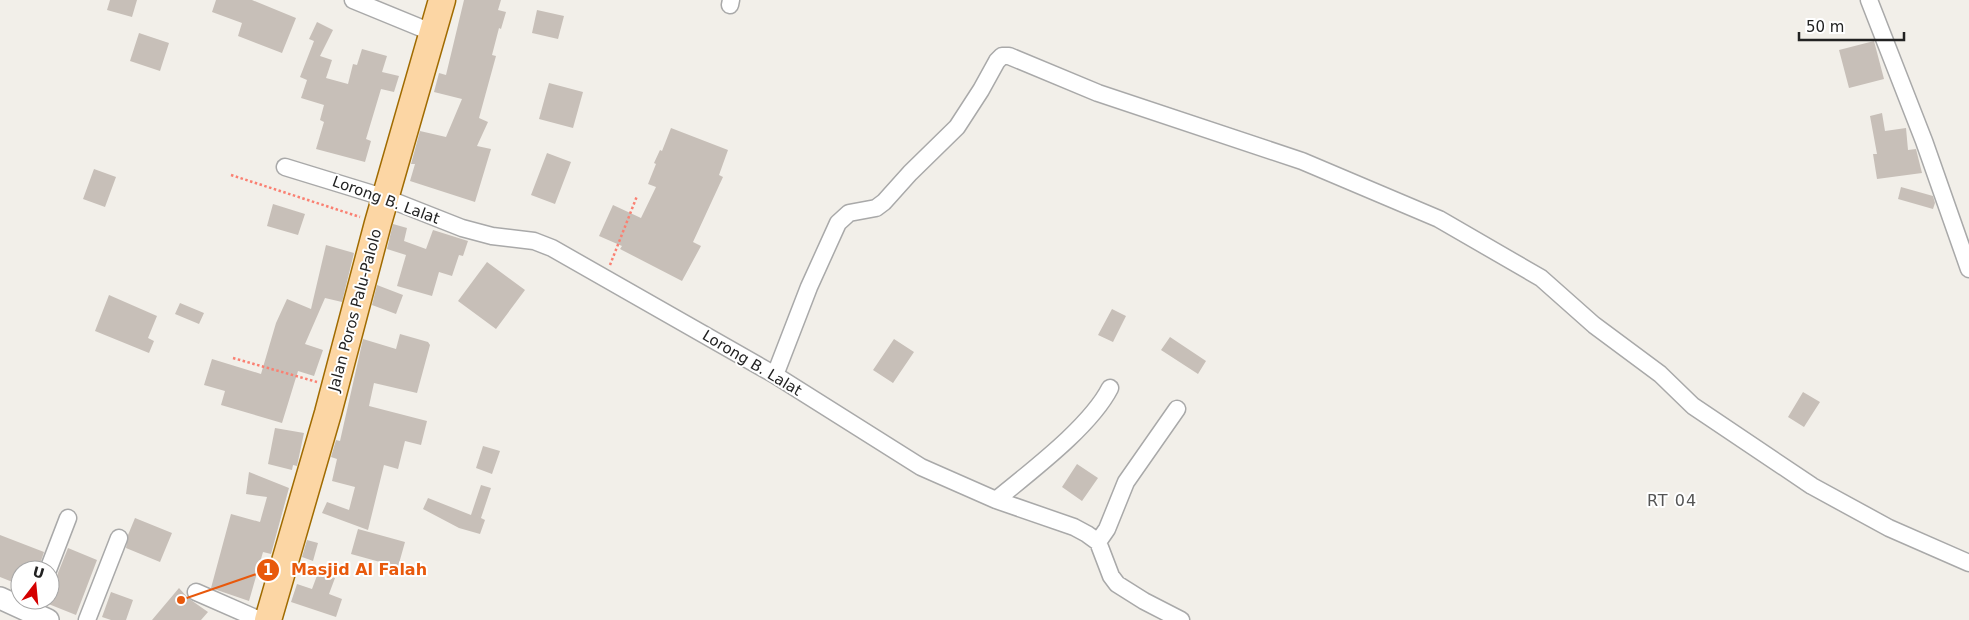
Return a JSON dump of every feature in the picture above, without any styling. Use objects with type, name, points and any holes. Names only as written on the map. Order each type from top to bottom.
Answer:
[{"type":"main road","name":"Jalan Poros Palu-Palolo","points":[[268,620],[335,387],[431,32],[442,0]]},
{"type":"street","points":[[353,0],[431,32]]},
{"type":"street","points":[[1869,0],[1964,240],[1969,269]]},
{"type":"street","points":[[775,375],[838,223],[849,213],[876,208],[884,202],[956,127],[982,90],[997,61],[1002,56],[1008,56],[1098,93],[1302,161],[1439,219],[1541,278],[1600,330],[1660,374],[1693,406],[1812,486],[1889,528],[1969,563]]},
{"type":"street","name":"Lorong B. Lalat","points":[[285,167],[386,198],[462,228],[492,236],[534,241],[552,248],[775,375],[921,467],[996,500],[1074,527],[1098,542]]},
{"type":"street","points":[[996,500],[1080,426],[1103,402],[1110,388]]},
{"type":"street","points":[[1177,409],[1126,482],[1107,529],[1098,542],[1111,576],[1117,584],[1144,602],[1181,620]]},
{"type":"street","points":[[52,560],[68,518]]},
{"type":"street","points":[[87,620],[119,538]]},
{"type":"street","points":[[196,592],[260,620]]},
{"type":"street","points":[[0,598],[39,611]]},
{"type":"path","points":[[231,175],[378,223]]},
{"type":"path","points":[[605,278],[637,196]]},
{"type":"path","points":[[233,358],[335,387]]},
{"type":"building","points":[[110,0],[137,0],[132,17],[107,10]]},
{"type":"building","points":[[216,0],[252,0],[296,18],[282,53],[238,36],[242,23],[212,12]]},
{"type":"building","points":[[464,0],[501,0],[498,10],[506,12],[501,29],[499,28],[492,55],[496,56],[479,118],[488,122],[477,146],[491,149],[475,202],[410,181],[415,164],[411,164],[420,131],[446,137],[462,99],[434,92],[439,73],[446,75]]},
{"type":"building","points":[[537,10],[564,16],[558,39],[532,33]]},
{"type":"building","points":[[317,22],[333,30],[320,56],[332,60],[326,78],[348,84],[353,64],[357,65],[362,49],[387,56],[382,72],[399,76],[394,92],[381,89],[366,139],[371,141],[365,162],[316,149],[324,122],[320,120],[324,105],[301,98],[307,80],[300,77],[314,41],[309,39]]},
{"type":"building","points":[[139,33],[169,43],[160,71],[130,61]]},
{"type":"building","points":[[1874,41],[1884,79],[1849,88],[1839,50]]},
{"type":"building","points":[[549,83],[583,92],[573,128],[539,119]]},
{"type":"building","points":[[1882,113],[1885,131],[1906,128],[1908,150],[1916,149],[1922,173],[1877,179],[1873,154],[1877,154],[1870,116]]},
{"type":"building","points":[[671,128],[728,150],[719,175],[723,177],[693,242],[701,246],[682,281],[620,249],[622,246],[599,236],[613,205],[641,218],[656,187],[648,184],[656,164],[654,163],[660,150],[662,151]]},
{"type":"building","points":[[547,153],[571,162],[555,204],[531,195]]},
{"type":"building","points":[[94,169],[116,177],[105,207],[83,199]]},
{"type":"building","points":[[1901,187],[1933,196],[1935,203],[1933,209],[1898,199]]},
{"type":"building","points":[[273,204],[305,214],[298,235],[267,226]]},
{"type":"building","points":[[393,224],[407,228],[404,241],[426,249],[433,230],[468,241],[463,256],[459,255],[452,276],[439,272],[432,296],[397,286],[406,255],[387,249]]},
{"type":"building","points":[[326,245],[354,253],[342,302],[325,298],[305,344],[323,350],[314,376],[298,371],[282,423],[221,405],[225,391],[204,385],[212,359],[261,374],[276,323],[287,299],[311,309]]},
{"type":"building","points":[[487,262],[525,290],[496,329],[458,301]]},
{"type":"building","points":[[377,285],[403,295],[396,314],[372,305]]},
{"type":"building","points":[[109,295],[157,316],[148,338],[154,341],[149,353],[95,331]]},
{"type":"building","points":[[180,303],[204,313],[199,324],[175,314]]},
{"type":"building","points":[[1112,309],[1126,316],[1113,342],[1098,335]]},
{"type":"building","points":[[400,334],[428,342],[430,345],[417,393],[374,383],[369,406],[427,421],[421,445],[405,441],[398,469],[384,465],[368,530],[322,513],[327,502],[349,510],[355,487],[332,481],[337,459],[331,457],[336,440],[340,441],[363,339],[396,349]]},
{"type":"building","points":[[1170,337],[1206,361],[1198,374],[1161,350]]},
{"type":"building","points":[[894,339],[914,352],[893,383],[873,370]]},
{"type":"building","points":[[1803,392],[1820,402],[1804,427],[1788,417]]},
{"type":"building","points":[[275,428],[304,433],[297,466],[293,465],[292,470],[268,464]]},
{"type":"building","points":[[483,446],[500,451],[492,474],[476,468]]},
{"type":"building","points":[[1077,464],[1098,478],[1082,501],[1062,487]]},
{"type":"building","points":[[249,472],[289,488],[271,554],[263,552],[249,601],[211,588],[231,514],[260,522],[267,497],[246,494]]},
{"type":"building","points":[[481,485],[491,488],[481,518],[485,520],[480,534],[459,528],[423,509],[428,498],[471,515]]},
{"type":"building","points":[[135,518],[172,533],[160,562],[126,548],[128,535]]},
{"type":"building","points":[[358,529],[405,542],[398,567],[351,554]]},
{"type":"building","points":[[0,535],[44,552],[41,560],[10,560],[10,581],[0,577]]},
{"type":"building","points":[[307,540],[318,543],[313,561],[302,557]]},
{"type":"building","points":[[68,548],[97,560],[76,615],[60,609],[60,568]]},
{"type":"building","points":[[318,573],[335,578],[329,594],[342,599],[336,617],[291,602],[297,584],[312,589]]},
{"type":"building","points":[[179,588],[188,598],[208,612],[201,620],[152,620]]},
{"type":"building","points":[[111,592],[133,600],[126,620],[111,620],[102,617]]},
{"type":"place","name":"Masjid Al Falah","points":[[181,600]]},
{"type":"district","name":"RT 04","points":[[1672,500]]}]
